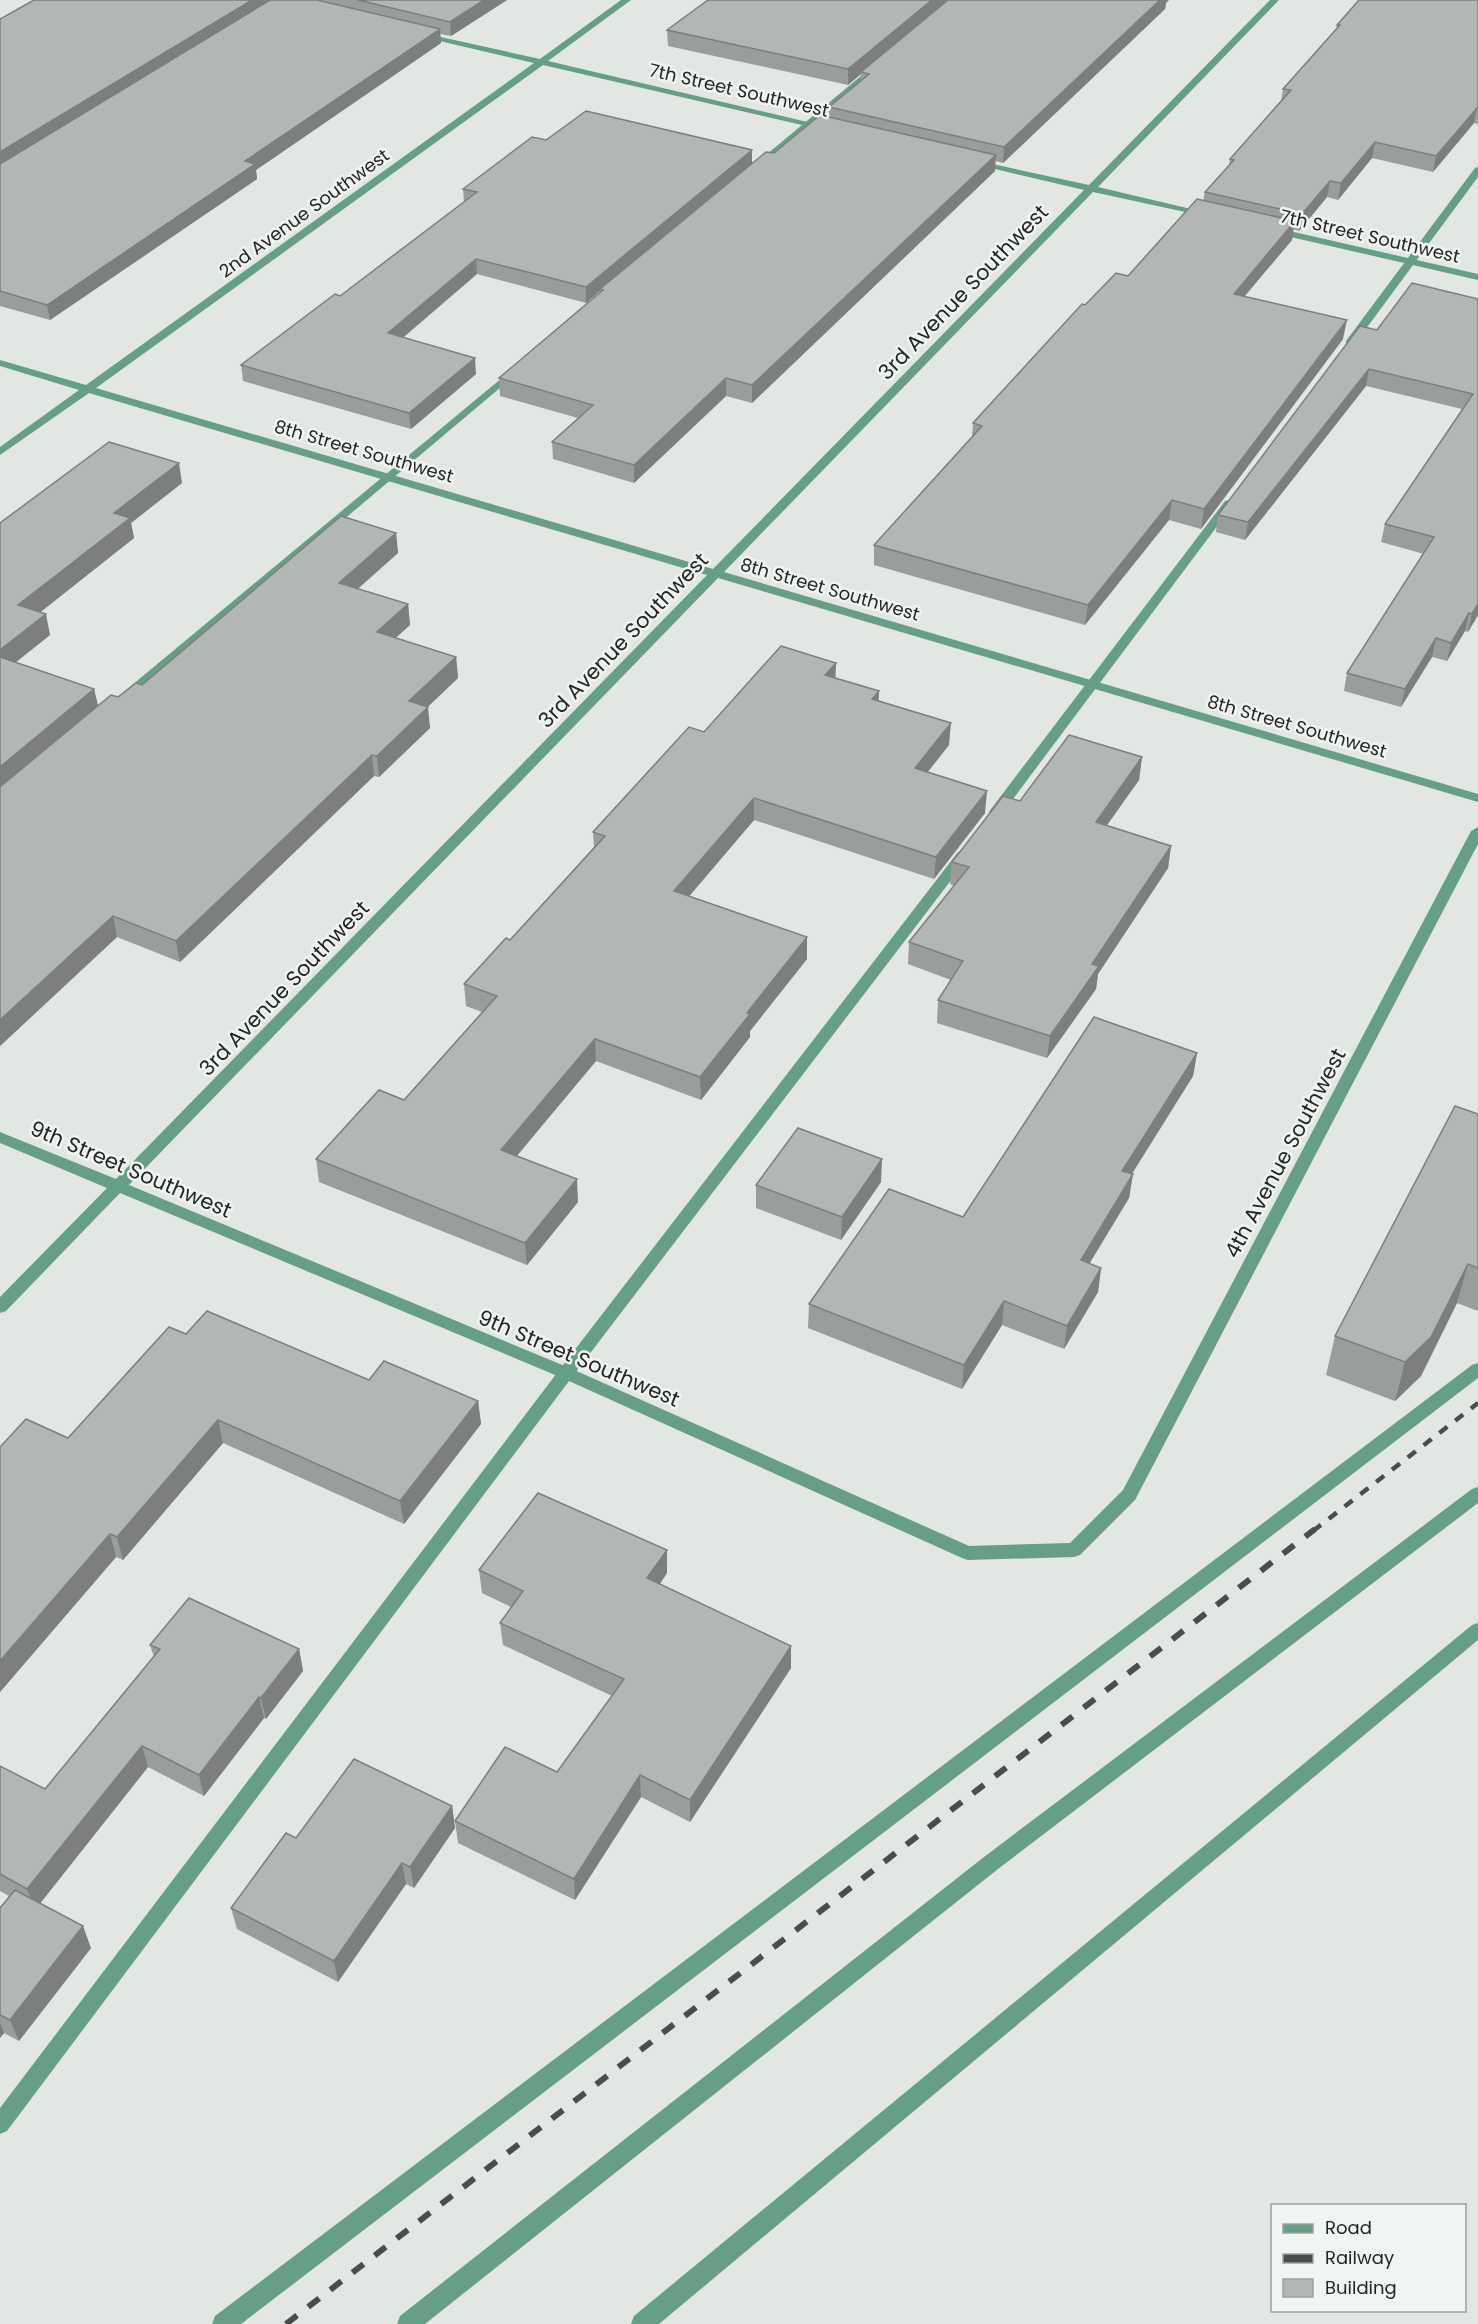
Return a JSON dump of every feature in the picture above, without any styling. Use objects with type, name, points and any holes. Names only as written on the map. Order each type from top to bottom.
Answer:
[{"type":"street","name":"2nd Avenue Southwest","points":[[0,452],[627,0]]},
{"type":"street","name":"3rd Avenue Southwest","points":[[0,1307],[1275,0]]},
{"type":"street","name":"7th Street Southwest","points":[[406,31],[842,131]]},
{"type":"street","points":[[745,177],[887,58]]},
{"type":"street","points":[[966,160],[1216,217]]},
{"type":"street","points":[[1340,356],[1478,170]]},
{"type":"street","name":"7th Street Southwest","points":[[1262,228],[1478,278]]},
{"type":"street","points":[[117,704],[525,362]]},
{"type":"street","name":"8th Street Southwest","points":[[0,363],[1478,798]]},
{"type":"street","points":[[985,826],[1241,488]]},
{"type":"street","name":"4th Avenue Southwest","points":[[1129,1495],[1478,831]]},
{"type":"street","points":[[0,2124],[566,1373],[970,845]]},
{"type":"street","name":"9th Street Southwest","points":[[0,1137],[566,1373],[968,1553],[1074,1550],[1129,1495]]},
{"type":"street","points":[[223,2324],[1478,1369]]},
{"type":"street","points":[[408,2324],[1000,1856],[1478,1494]]},
{"type":"street","points":[[642,2324],[1478,1630]]},
{"type":"building","points":[[34,0],[252,0],[0,152],[0,19]]},
{"type":"building","points":[[270,0],[317,0],[440,29],[245,161],[255,164],[47,305],[0,291],[0,164]]},
{"type":"building","points":[[358,0],[484,0],[450,22]]},
{"type":"building","points":[[708,0],[932,0],[848,69],[667,30]]},
{"type":"building","points":[[948,0],[1160,0],[1004,147],[829,107],[869,74],[861,72]]},
{"type":"building","points":[[1359,0],[1478,0],[1478,107],[1436,156],[1375,142],[1341,183],[1330,181],[1302,214],[1205,192],[1234,160],[1230,159],[1291,90],[1283,89]]},
{"type":"building","points":[[586,111],[752,150],[586,287],[476,259],[388,333],[475,358],[409,413],[241,365],[335,294],[340,296],[477,192],[463,189],[532,137],[546,140]]},
{"type":"building","points":[[820,115],[996,155],[752,385],[726,378],[634,465],[552,442],[593,405],[499,378],[603,290],[600,289],[766,152],[774,153]]},
{"type":"building","points":[[1197,199],[1295,221],[1234,294],[1347,320],[1204,509],[1172,500],[1088,605],[874,545],[982,426],[973,423],[1082,304],[1085,305],[1116,273],[1128,276]]},
{"type":"building","points":[[1412,283],[1478,299],[1478,604],[1472,614],[1469,613],[1451,643],[1436,638],[1405,689],[1347,673],[1434,537],[1385,524],[1473,394],[1369,369],[1248,522],[1218,515],[1360,326],[1377,330]]},
{"type":"building","points":[[109,442],[179,463],[114,513],[130,518],[18,605],[46,614],[0,650],[0,523]]},
{"type":"building","points":[[341,516],[396,533],[339,583],[408,604],[377,632],[456,657],[409,701],[428,707],[377,756],[372,755],[176,941],[113,916],[0,1020],[0,786],[111,695],[118,697],[136,683],[142,685]]},
{"type":"building","points":[[781,646],[836,663],[825,675],[879,691],[872,699],[951,723],[915,768],[987,791],[936,857],[754,798],[674,891],[807,937],[700,1077],[595,1039],[501,1150],[577,1179],[525,1243],[316,1159],[379,1090],[404,1100],[497,996],[464,984],[506,938],[510,940],[605,836],[593,832],[689,727],[704,732]]},
{"type":"building","points":[[0,657],[94,689],[0,767]]},
{"type":"building","points":[[1069,735],[1142,757],[1096,822],[1171,846],[1092,964],[1099,966],[1050,1036],[938,1000],[963,961],[909,942],[969,867],[952,862],[1003,796],[1020,801]]},
{"type":"building","points":[[1094,1017],[1197,1053],[1122,1171],[1133,1174],[1081,1260],[1101,1268],[1067,1326],[1004,1301],[964,1365],[809,1304],[889,1189],[963,1217]]},
{"type":"building","points":[[1455,1106],[1478,1114],[1478,1268],[1468,1264],[1431,1337],[1405,1362],[1335,1336]]},
{"type":"building","points":[[798,1128],[882,1159],[842,1217],[756,1185]]},
{"type":"building","points":[[207,1311],[369,1380],[384,1361],[478,1401],[400,1501],[218,1420],[117,1537],[110,1534],[0,1661],[0,1447],[26,1419],[68,1438],[169,1327],[186,1334]]},
{"type":"building","points":[[538,1493],[667,1550],[647,1578],[791,1646],[690,1800],[640,1775],[574,1879],[455,1821],[505,1747],[557,1772],[624,1679],[500,1623],[523,1591],[479,1570]]},
{"type":"building","points":[[189,1598],[299,1649],[199,1775],[142,1746],[27,1889],[0,1874],[0,1766],[45,1789],[160,1649],[150,1645]]},
{"type":"building","points":[[354,1759],[452,1806],[410,1867],[402,1863],[334,1961],[231,1908],[286,1833],[296,1838]]},
{"type":"building","points":[[15,1890],[83,1926],[10,2020],[0,2015],[0,1908]]},
{"type":"railway","points":[[1313,1531],[1478,1403]]},
{"type":"railway","points":[[286,2324],[1315,1529]]}]
